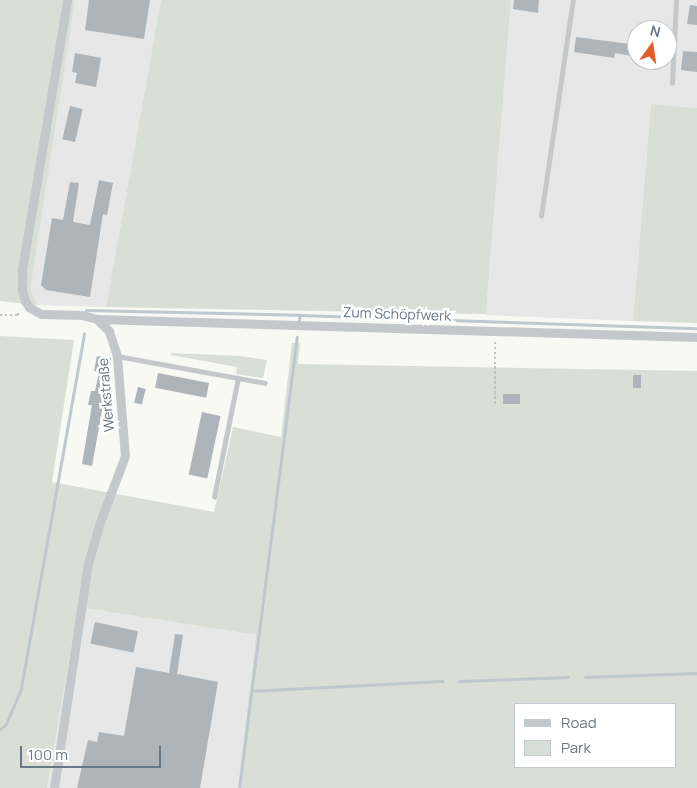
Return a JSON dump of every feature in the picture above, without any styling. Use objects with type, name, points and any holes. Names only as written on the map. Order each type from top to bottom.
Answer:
[{"type":"street","points":[[67,0],[22,270],[22,290],[25,300],[30,307],[41,314],[82,315],[97,319]]},
{"type":"street","name":"Zum Schöpfwerk","points":[[97,319],[697,337]]},
{"type":"street","name":"Werkstraße","points":[[54,788],[88,564],[99,525],[125,456],[117,356],[109,331],[97,319]]},
{"type":"lane","points":[[541,216],[573,0]]},
{"type":"lane","points":[[672,83],[676,0]]},
{"type":"lane","points":[[117,356],[265,383]]},
{"type":"lane","points":[[214,497],[238,378]]},
{"type":"path","points":[[0,315],[18,315],[30,307]]},
{"type":"path","points":[[495,330],[495,404]]},
{"type":"shaded area","points":[[75,0],[161,0],[106,307],[38,305],[29,290]]},
{"type":"shaded area","points":[[511,0],[697,0],[697,108],[651,104],[633,321],[486,315]]},
{"type":"shaded area","points":[[78,607],[256,635],[238,788],[47,788]]},
{"type":"green space","points":[[0,0],[75,0],[30,290],[38,305],[0,301]]},
{"type":"green space","points":[[161,0],[511,0],[486,314],[106,307]]},
{"type":"green space","points":[[651,104],[697,108],[697,323],[633,321]]},
{"type":"green space","points":[[0,336],[74,340],[52,482],[214,512],[233,427],[281,437],[292,343],[300,343],[298,364],[697,371],[697,788],[238,788],[256,635],[78,607],[47,788],[0,788]]},
{"type":"green space","points":[[171,353],[240,356],[267,360],[263,378],[236,374],[237,367],[171,355]]},
{"type":"building","points":[[89,0],[150,0],[144,39],[85,30]]},
{"type":"building","points":[[514,0],[539,0],[538,13],[513,9]]},
{"type":"building","points":[[690,5],[697,6],[697,25],[687,24]]},
{"type":"building","points":[[576,37],[627,44],[627,55],[615,53],[614,58],[574,52]]},
{"type":"building","points":[[683,51],[697,52],[697,72],[681,70]]},
{"type":"building","points":[[75,53],[101,58],[96,87],[75,83],[77,73],[72,72]]},
{"type":"building","points":[[70,106],[83,109],[75,142],[62,139]]},
{"type":"building","points":[[99,180],[113,183],[107,215],[103,214],[90,297],[46,290],[41,285],[52,218],[63,220],[70,182],[79,183],[73,222],[90,225]]},
{"type":"building","points":[[97,356],[111,358],[111,361],[92,466],[82,464],[92,405],[88,405],[91,391],[95,391],[99,372],[94,371]]},
{"type":"building","points":[[158,373],[209,383],[206,398],[155,388]]},
{"type":"building","points":[[633,375],[641,375],[641,388],[633,388]]},
{"type":"building","points":[[138,387],[146,389],[142,404],[134,403]]},
{"type":"building","points":[[503,394],[520,394],[520,404],[503,404]]},
{"type":"building","points":[[202,412],[221,416],[207,479],[189,475]]},
{"type":"building","points":[[95,622],[138,631],[133,653],[90,644]]},
{"type":"building","points":[[175,634],[183,635],[177,674],[218,682],[200,788],[77,788],[88,740],[97,742],[99,732],[124,736],[136,667],[169,673]]},
{"type":"waterway","points":[[86,310],[300,315]]},
{"type":"waterway","points":[[299,320],[300,315],[697,328]]},
{"type":"waterway","points":[[0,729],[6,724],[21,688],[84,334]]},
{"type":"waterway","points":[[239,788],[297,337]]},
{"type":"waterway","points":[[585,677],[697,673]]},
{"type":"waterway","points":[[459,681],[568,677]]},
{"type":"waterway","points":[[251,691],[443,681]]}]
